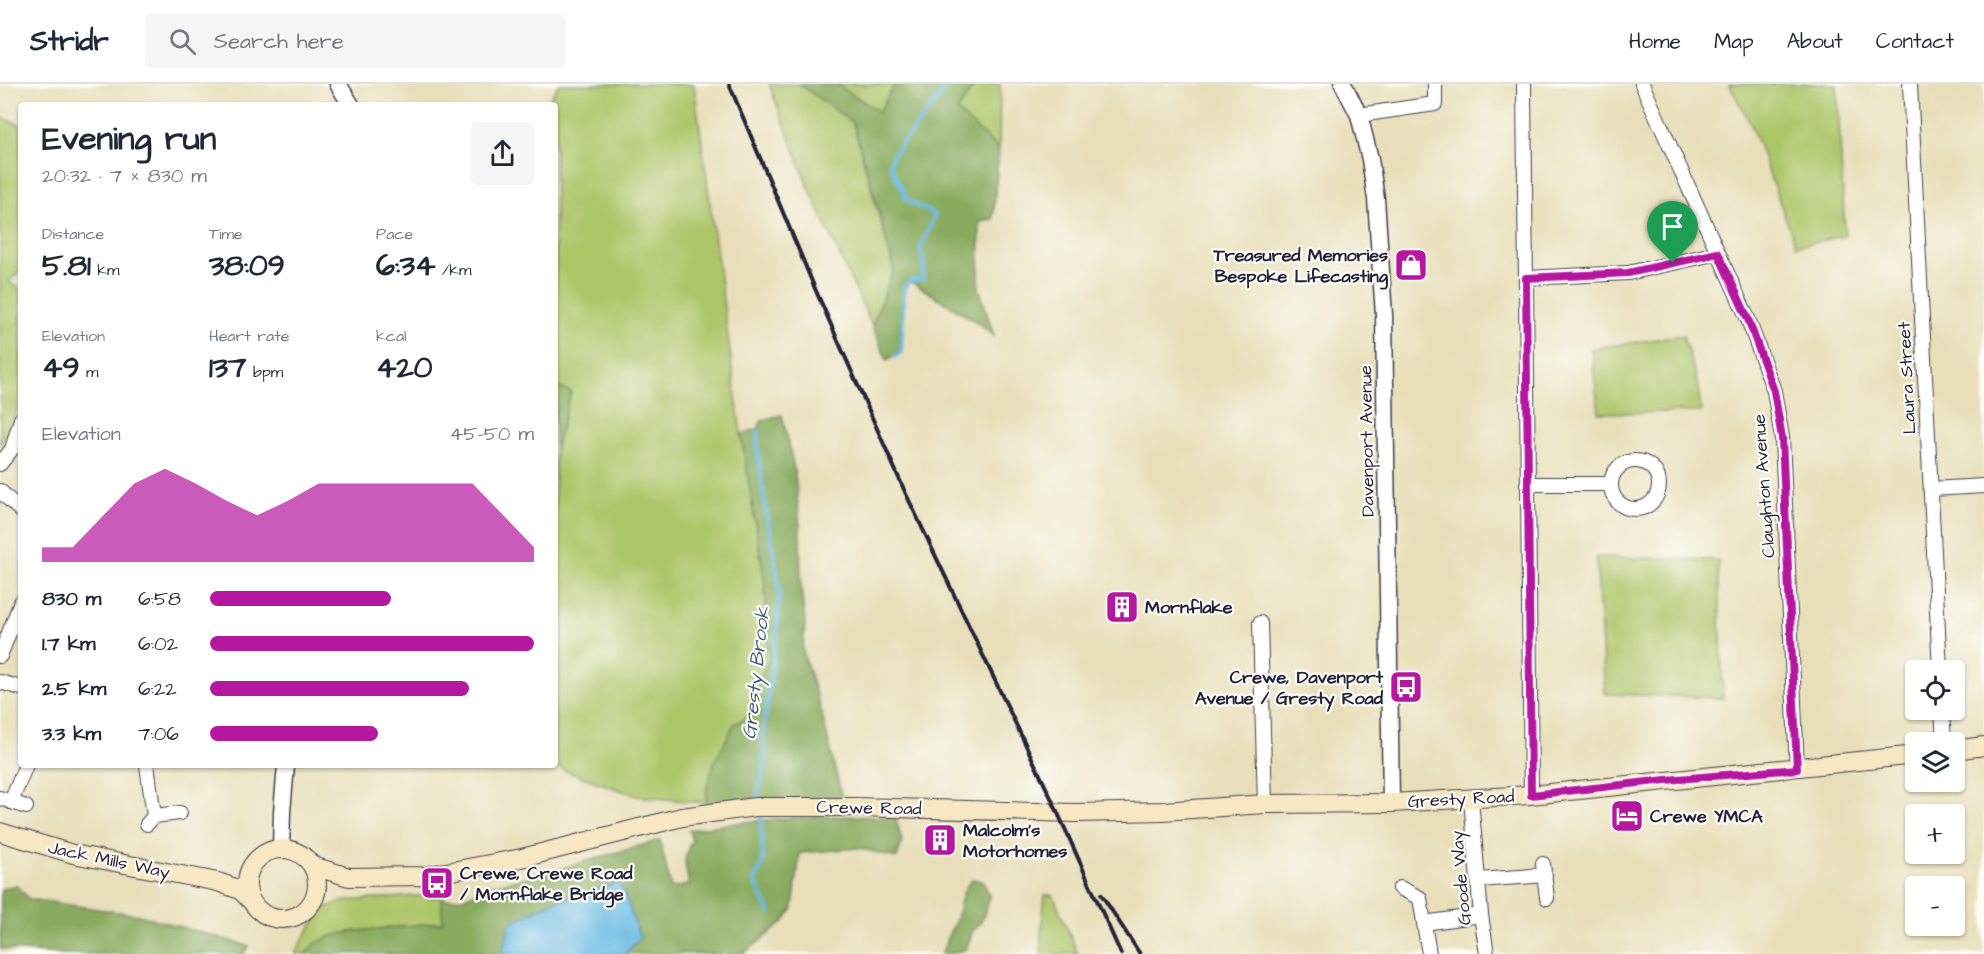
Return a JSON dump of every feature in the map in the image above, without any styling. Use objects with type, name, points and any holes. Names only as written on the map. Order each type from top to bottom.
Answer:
[{"type":"main road","points":[[1965,749],[1984,746]]},
{"type":"main road","name":"Gresty Road","points":[[1076,813],[1163,811],[1265,804],[1471,800],[1797,769],[1905,756]]},
{"type":"main road","name":"Crewe Road","points":[[349,877],[425,876],[489,866],[663,821],[714,811],[759,807],[1076,813]]},
{"type":"main road","name":"Jack Mills Way","points":[[0,832],[83,857],[218,882],[240,890],[251,901]]},
{"type":"main road","points":[[281,848],[294,850],[305,856],[314,866],[318,879],[317,893],[312,904],[303,914],[291,919],[278,920],[258,910],[251,901],[247,888],[248,874],[253,864],[270,850],[281,848]]},
{"type":"main road","points":[[314,866],[349,877]]},
{"type":"main road","name":"Jack Mills Way","points":[[218,882],[248,874]]},
{"type":"main road","points":[[317,893],[349,877]]},
{"type":"street","points":[[338,84],[349,102]]},
{"type":"street","name":"Davenport Avenue","points":[[1343,84],[1359,115],[1370,159],[1376,199],[1384,315],[1391,802]]},
{"type":"street","points":[[1359,115],[1435,104],[1435,84]]},
{"type":"street","points":[[1524,84],[1531,795]]},
{"type":"street","name":"Claughton Avenue","points":[[1642,84],[1748,319],[1774,391],[1782,438],[1797,769]]},
{"type":"street","name":"Laura Street","points":[[1910,84],[1940,660]]},
{"type":"street","points":[[1526,278],[1628,273],[1718,253]]},
{"type":"street","points":[[0,464],[12,449],[18,429]]},
{"type":"street","points":[[1527,484],[1611,484]]},
{"type":"street","points":[[1931,489],[1984,486]]},
{"type":"street","points":[[0,491],[18,508]]},
{"type":"street","points":[[0,656],[18,610]]},
{"type":"street","points":[[1260,623],[1265,804]]},
{"type":"street","points":[[0,682],[18,687]]},
{"type":"street","points":[[24,768],[6,800],[26,807]]},
{"type":"street","points":[[147,768],[150,820],[180,813]]},
{"type":"street","points":[[281,848],[286,768]]},
{"type":"street","name":"Goode Way","points":[[1471,800],[1481,915],[1487,954]]},
{"type":"street","points":[[1479,880],[1544,869],[1547,897]]},
{"type":"street","points":[[1400,888],[1420,898],[1429,954]]},
{"type":"street","points":[[1424,923],[1481,915]]},
{"type":"green space","points":[[559,84],[694,84],[741,434],[765,584],[769,659],[761,676],[753,715],[734,724],[707,787],[706,803],[637,796],[558,767],[558,439],[571,393],[558,387],[558,102],[548,102]]},
{"type":"green space","points":[[769,84],[800,84],[853,123],[894,269],[872,326],[809,188]]},
{"type":"green space","points":[[799,84],[836,84],[879,112],[895,84],[975,84],[957,111],[999,149],[993,219],[980,221],[979,288],[994,336],[977,322],[910,281],[904,288],[901,352],[887,360],[872,326],[894,269],[853,123]]},
{"type":"green space","points":[[836,84],[895,84],[879,112]]},
{"type":"green space","points":[[975,84],[1000,84],[999,149],[957,111]]},
{"type":"green space","points":[[1729,84],[1837,84],[1845,236],[1796,246],[1751,125]]},
{"type":"green space","points":[[0,117],[18,124],[18,272],[9,282],[18,288],[18,409],[0,445]]},
{"type":"green space","points":[[1683,335],[1698,385],[1701,412],[1599,413],[1591,349]]},
{"type":"green space","points":[[558,387],[571,392],[558,439]]},
{"type":"green space","points":[[782,415],[795,473],[800,527],[801,589],[805,621],[803,651],[822,715],[842,798],[754,799],[706,803],[707,787],[714,763],[734,724],[753,715],[758,684],[769,659],[765,584],[741,434],[758,429],[762,420]]},
{"type":"green space","points":[[1596,557],[1718,560],[1723,698],[1605,694]]},
{"type":"green space","points":[[833,816],[896,819],[902,841],[897,858],[859,848],[800,853],[793,908],[784,922],[743,954],[305,954],[316,943],[331,936],[443,922],[441,897],[463,898],[489,886],[546,873],[660,840],[671,888],[689,885],[685,863],[686,853],[692,841],[689,830],[761,820]]},
{"type":"green space","points":[[973,879],[984,882],[989,895],[981,922],[973,931],[966,949],[952,954],[941,954],[964,892]]},
{"type":"green space","points":[[16,885],[29,899],[139,915],[249,946],[244,954],[59,954],[0,949],[1,889]]},
{"type":"green space","points":[[1045,895],[1053,895],[1078,954],[1041,954]]},
{"type":"green space","points":[[417,896],[441,897],[443,922],[349,932],[305,954],[295,954],[314,921],[325,908],[343,901]]},
{"type":"water","points":[[618,883],[623,889],[640,938],[624,954],[502,954],[510,923],[553,902]]},
{"type":"waterway","name":"Gresty Brook","points":[[895,356],[901,352],[904,288],[910,281],[923,279],[921,246],[935,214],[908,201],[890,165],[892,156],[944,89],[943,84]]},
{"type":"waterway","name":"Gresty Brook","points":[[759,431],[757,445],[779,584],[777,630],[763,737],[765,761],[758,793],[759,803]]},
{"type":"waterway","name":"Gresty Brook","points":[[761,813],[763,859],[754,880],[770,913]]},
{"type":"railway","points":[[729,84],[816,291],[906,494],[1053,802],[1121,954]]},
{"type":"railway","points":[[1101,894],[1140,954]]},
{"type":"place","name":"Treasured Memories Bespoke Lifecasting","points":[[1411,265]]},
{"type":"place","name":"Mornflake","points":[[1122,607]]},
{"type":"place","name":"Crewe, Davenport Avenue / Gresty Road","points":[[1406,687]]},
{"type":"place","name":"Crewe YMCA","points":[[1627,816]]},
{"type":"place","name":"Malcolm's Motorhomes","points":[[940,840]]},
{"type":"place","name":"Crewe, Crewe Road / Mornflake Bridge","points":[[437,883]]},
{"type":"route","points":[[1718,253],[1748,319],[1774,391],[1782,438],[1797,769],[1531,795],[1526,278],[1628,273],[1673,263],[1718,253]]}]
